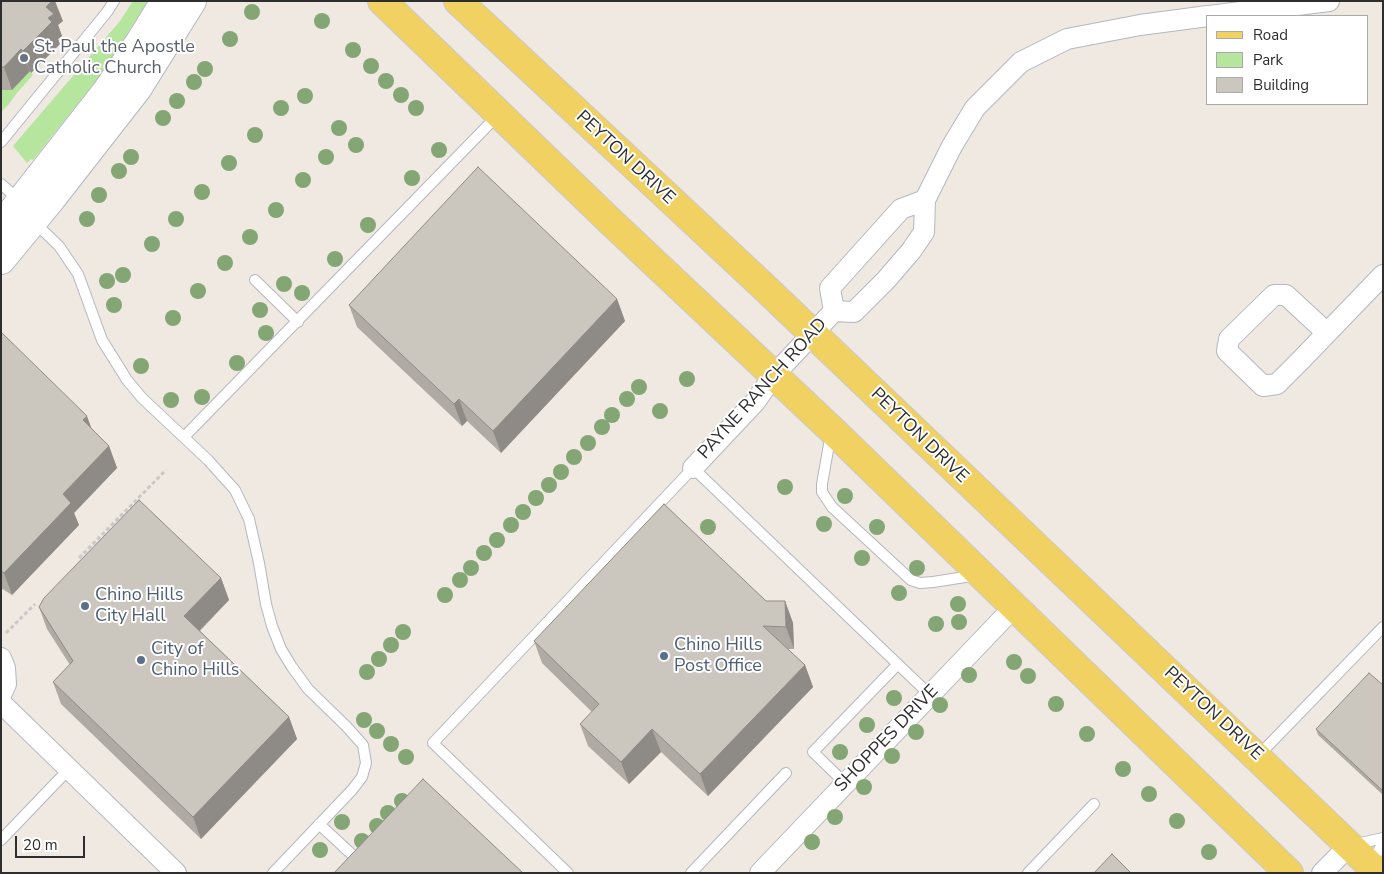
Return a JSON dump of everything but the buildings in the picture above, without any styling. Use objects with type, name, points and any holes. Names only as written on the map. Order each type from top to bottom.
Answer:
[{"type":"main road","points":[[1,260],[22,206],[129,59],[164,1]]},
{"type":"main road","points":[[1,226],[137,89],[192,1]]},
{"type":"main road","points":[[382,1],[610,221],[832,430],[1289,873]]},
{"type":"main road","name":"PEYTON DRIVE","points":[[458,1],[1258,756],[1350,845],[1371,870]]},
{"type":"street","name":"PAYNE RANCH ROAD","points":[[693,468],[756,402],[774,375],[834,311],[854,312],[911,251],[924,232],[925,200],[952,146],[975,108],[1021,62],[1067,39],[1214,12],[1329,1]]},
{"type":"street","name":"PAYNE RANCH ROAD","points":[[834,311],[830,288],[901,209],[925,200]]},
{"type":"street","points":[[1327,333],[1286,295],[1274,295],[1229,339],[1227,351],[1263,386],[1277,384],[1327,333],[1383,275]]},
{"type":"street","name":"SHOPPES DRIVE","points":[[760,873],[1014,606]]},
{"type":"street","points":[[1,658],[5,668],[6,684],[1,695]]},
{"type":"street","points":[[1,703],[176,873]]},
{"type":"street","points":[[1322,873],[1350,845]]},
{"type":"lane","points":[[1,142],[114,1]]},
{"type":"lane","points":[[184,437],[298,322],[499,113]]},
{"type":"lane","points":[[22,206],[59,246],[78,274],[102,340],[127,380],[142,398],[228,480],[242,504],[248,519],[272,626],[285,655],[308,689],[363,745],[366,763],[362,777],[274,873]]},
{"type":"lane","points":[[255,280],[298,322]]},
{"type":"lane","points":[[832,430],[822,484],[822,492],[832,507],[911,580],[920,583],[982,575]]},
{"type":"lane","points":[[568,873],[433,743],[693,468],[930,695]]},
{"type":"lane","points":[[1258,756],[1383,627]]},
{"type":"lane","points":[[845,783],[813,752],[898,664]]},
{"type":"lane","points":[[1,840],[69,769]]},
{"type":"lane","points":[[691,873],[786,773]]},
{"type":"lane","points":[[1028,873],[1094,804]]},
{"type":"lane","points":[[320,824],[360,862]]},
{"type":"lane","points":[[1350,845],[1383,838]]},
{"type":"lane","points":[[1371,870],[1383,842]]},
{"type":"path","points":[[80,558],[166,470]]},
{"type":"path","points":[[6,633],[35,604]]},
{"type":"green space","points":[[133,1],[148,1],[99,77],[33,160],[31,159],[27,163],[13,146],[120,21]]},
{"type":"green space","points":[[29,71],[33,75],[2,111],[1,90],[12,89]]},
{"type":"place","name":"St. Paul the Apostle Catholic Church","points":[[24,58]]},
{"type":"place","name":"Chino Hills City Hall","points":[[85,606]]},
{"type":"place","name":"Chino Hills Post Office","points":[[664,656]]},
{"type":"place","name":"City of Chino Hills","points":[[141,660]]}]
